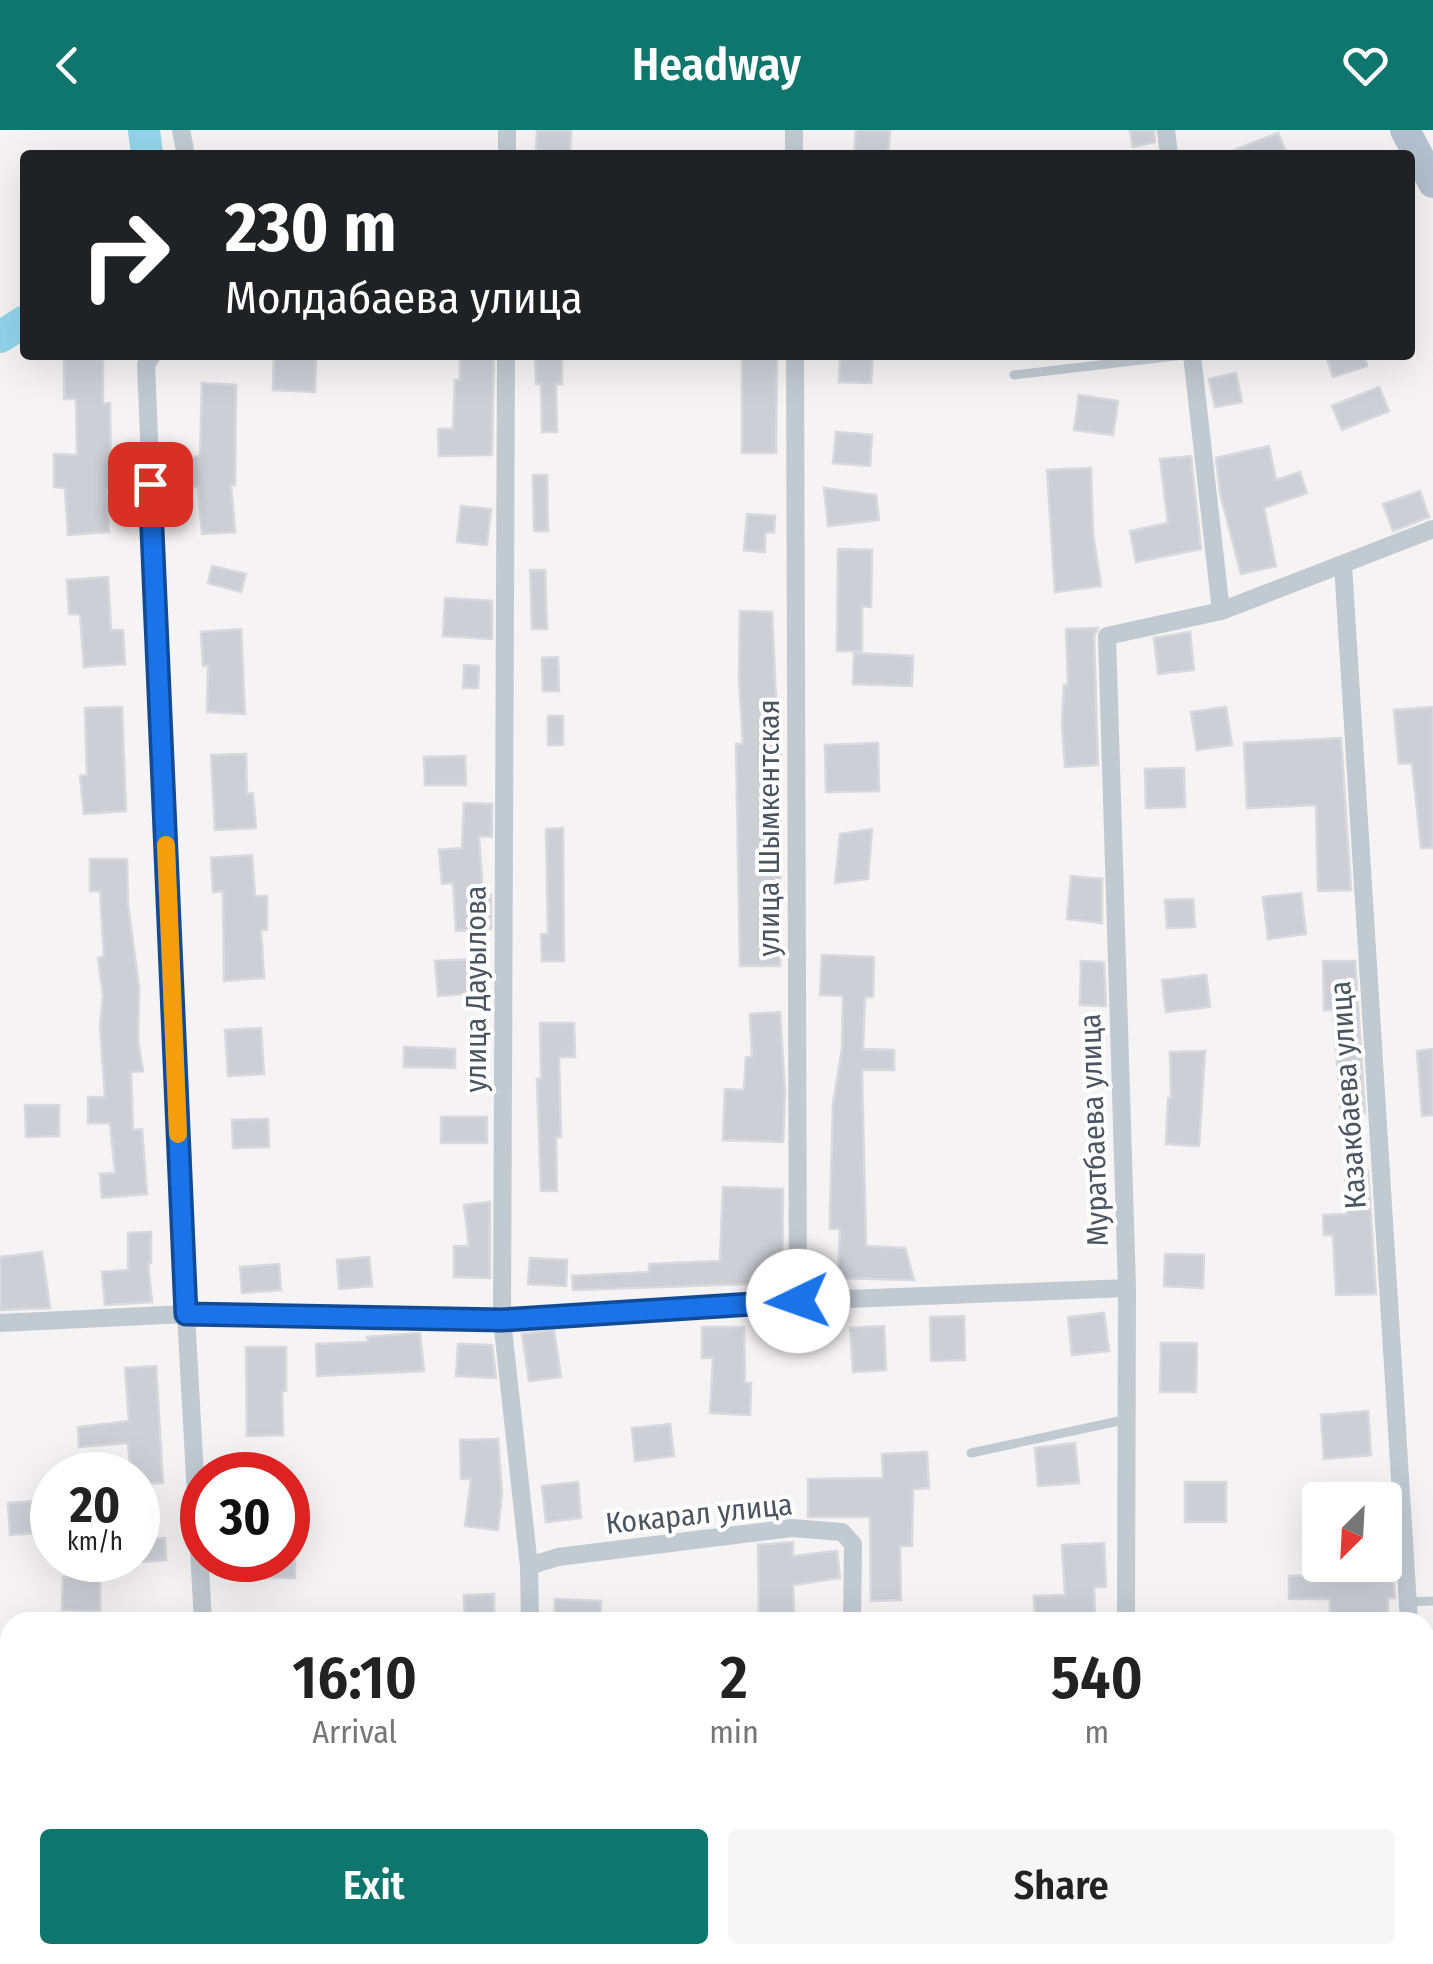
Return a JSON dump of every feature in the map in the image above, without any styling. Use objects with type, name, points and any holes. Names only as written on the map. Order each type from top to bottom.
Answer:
[{"type":"main road","points":[[1405,130],[1433,184]]},
{"type":"street","points":[[149,360],[146,365],[186,1314],[202,1612]]},
{"type":"street","name":"улица Дауылова","points":[[506,360],[502,1320],[529,1566],[530,1612]]},
{"type":"street","name":"улица Шымкентская","points":[[795,360],[798,1301]]},
{"type":"street","points":[[1193,360],[1221,611],[1433,529]]},
{"type":"street","name":"Казакбаева улица","points":[[1343,564],[1408,1612]]},
{"type":"street","name":"Муратбаева улица","points":[[1126,1612],[1127,1288],[1107,636],[1221,611]]},
{"type":"street","points":[[0,1324],[186,1314],[502,1320],[798,1301],[1127,1288]]},
{"type":"street","name":"Кокарал улица","points":[[529,1566],[558,1557],[792,1528],[842,1532],[853,1544],[852,1612]]},
{"type":"lane","points":[[1014,374],[1139,360]]},
{"type":"lane","points":[[971,1453],[1128,1419]]},
{"type":"lane","points":[[1408,1602],[1433,1601]]},
{"type":"building","points":[[537,130],[571,130],[570,150],[536,150]]},
{"type":"building","points":[[856,130],[890,130],[888,150],[854,150]]},
{"type":"building","points":[[1130,130],[1154,130],[1155,142],[1133,147]]},
{"type":"building","points":[[1278,133],[1285,150],[1233,150]]},
{"type":"building","points":[[64,360],[103,360],[103,404],[110,403],[111,488],[106,488],[109,532],[68,535],[65,488],[54,487],[54,454],[77,455],[76,399],[64,399]]},
{"type":"building","points":[[274,360],[316,360],[315,392],[273,390]]},
{"type":"building","points":[[460,360],[494,360],[492,455],[439,456],[438,429],[453,429],[455,380],[460,380]]},
{"type":"building","points":[[535,360],[562,360],[562,384],[556,384],[557,432],[542,432],[541,384],[536,384]]},
{"type":"building","points":[[742,360],[777,360],[776,453],[742,453]]},
{"type":"building","points":[[840,360],[873,360],[871,383],[839,382]]},
{"type":"building","points":[[1328,360],[1365,360],[1367,366],[1333,377]]},
{"type":"building","points":[[1236,373],[1242,402],[1215,407],[1209,379]]},
{"type":"building","points":[[202,383],[236,385],[235,485],[231,485],[235,532],[202,534],[198,487],[192,487],[191,457],[200,456]]},
{"type":"building","points":[[1379,387],[1389,411],[1342,430],[1332,406]]},
{"type":"building","points":[[1079,395],[1118,401],[1113,435],[1074,430]]},
{"type":"building","points":[[836,432],[872,435],[870,466],[833,463]]},
{"type":"building","points":[[1269,446],[1276,480],[1300,472],[1307,493],[1264,508],[1276,566],[1241,574],[1220,493],[1216,458]]},
{"type":"building","points":[[1191,456],[1201,549],[1136,562],[1130,531],[1168,523],[1160,459]]},
{"type":"building","points":[[1091,468],[1093,534],[1101,586],[1055,592],[1047,470]]},
{"type":"building","points":[[533,475],[547,475],[548,531],[534,531]]},
{"type":"building","points":[[824,488],[876,495],[879,520],[828,526]]},
{"type":"building","points":[[1420,491],[1429,517],[1393,531],[1383,504]]},
{"type":"building","points":[[461,506],[491,509],[487,545],[457,542]]},
{"type":"building","points":[[747,514],[775,516],[774,532],[765,533],[765,552],[744,550]]},
{"type":"building","points":[[838,549],[872,550],[871,607],[862,606],[862,651],[837,651]]},
{"type":"building","points":[[212,566],[246,574],[241,592],[208,583]]},
{"type":"building","points":[[530,570],[545,570],[547,629],[532,629]]},
{"type":"building","points":[[108,577],[111,630],[123,630],[125,664],[84,667],[80,614],[69,614],[67,580]]},
{"type":"building","points":[[445,598],[492,601],[492,639],[443,636]]},
{"type":"building","points":[[740,611],[772,612],[781,744],[780,966],[740,966],[736,744],[743,744]]},
{"type":"building","points":[[1098,628],[1094,636],[1098,765],[1065,767],[1062,725],[1064,685],[1068,685],[1066,629]]},
{"type":"building","points":[[241,629],[245,714],[207,712],[208,666],[203,666],[201,632]]},
{"type":"building","points":[[1190,632],[1194,670],[1158,674],[1154,638]]},
{"type":"building","points":[[854,653],[913,656],[912,686],[853,684]]},
{"type":"building","points":[[558,657],[559,691],[543,691],[542,658]]},
{"type":"building","points":[[464,665],[479,666],[478,688],[463,688]]},
{"type":"building","points":[[122,707],[126,811],[84,814],[80,776],[87,775],[85,708]]},
{"type":"building","points":[[1226,707],[1232,745],[1197,750],[1191,712]]},
{"type":"building","points":[[1433,707],[1433,848],[1421,848],[1412,763],[1399,764],[1394,710]]},
{"type":"building","points":[[548,716],[563,716],[563,745],[548,745]]},
{"type":"building","points":[[1341,738],[1351,890],[1318,891],[1316,805],[1247,808],[1244,743]]},
{"type":"building","points":[[878,743],[879,791],[826,792],[825,745]]},
{"type":"building","points":[[246,754],[247,794],[253,793],[256,828],[215,830],[211,755]]},
{"type":"building","points":[[465,756],[466,785],[425,785],[424,757]]},
{"type":"building","points":[[1184,768],[1185,807],[1146,808],[1145,769]]},
{"type":"building","points":[[464,803],[492,804],[492,837],[479,836],[483,896],[491,895],[491,929],[456,931],[453,883],[442,884],[439,850],[462,848]]},
{"type":"building","points":[[563,828],[564,961],[542,961],[541,934],[548,934],[546,829]]},
{"type":"building","points":[[872,829],[868,879],[835,883],[840,834]]},
{"type":"building","points":[[252,855],[255,896],[267,896],[267,930],[261,930],[264,978],[224,981],[223,891],[213,892],[211,858]]},
{"type":"building","points":[[90,859],[127,859],[143,1071],[131,1072],[133,1130],[142,1129],[147,1194],[102,1198],[100,1174],[115,1173],[110,1123],[88,1123],[88,1097],[105,1097],[100,1026],[103,995],[98,958],[104,957],[100,891],[90,891]]},
{"type":"building","points":[[1071,876],[1102,879],[1102,923],[1067,919]]},
{"type":"building","points":[[1301,893],[1306,934],[1268,939],[1263,897]]},
{"type":"building","points":[[1193,899],[1195,927],[1167,928],[1165,900]]},
{"type":"building","points":[[822,955],[874,957],[873,997],[865,997],[863,1049],[894,1050],[894,1070],[862,1070],[866,1246],[905,1248],[914,1280],[838,1278],[840,1229],[830,1229],[830,1215],[833,1104],[842,1049],[843,996],[820,995]]},
{"type":"building","points":[[476,959],[478,993],[438,996],[435,961]]},
{"type":"building","points":[[1081,961],[1104,962],[1106,1006],[1080,1005]]},
{"type":"building","points":[[1323,961],[1355,961],[1365,1113],[1341,1115],[1333,1010],[1324,1010]]},
{"type":"building","points":[[1206,975],[1210,1007],[1166,1012],[1162,980]]},
{"type":"building","points":[[780,1012],[785,1092],[783,1142],[723,1140],[725,1089],[744,1090],[746,1057],[752,1057],[750,1014]]},
{"type":"building","points":[[540,1023],[574,1023],[575,1057],[559,1057],[561,1137],[556,1137],[557,1191],[541,1191],[537,1079],[541,1079]]},
{"type":"building","points":[[261,1028],[264,1074],[228,1076],[225,1030]]},
{"type":"building","points":[[404,1047],[455,1049],[455,1068],[404,1067]]},
{"type":"building","points":[[1433,1049],[1433,1115],[1422,1116],[1417,1051]]},
{"type":"building","points":[[1205,1051],[1199,1146],[1166,1144],[1170,1052]]},
{"type":"building","points":[[25,1105],[59,1105],[59,1136],[26,1137]]},
{"type":"building","points":[[441,1117],[487,1117],[487,1143],[441,1143]]},
{"type":"building","points":[[268,1119],[269,1147],[233,1148],[232,1120]]},
{"type":"building","points":[[1368,1171],[1376,1294],[1336,1295],[1333,1235],[1324,1235],[1323,1215],[1347,1214],[1345,1173]]},
{"type":"building","points":[[723,1187],[783,1189],[782,1283],[573,1290],[572,1276],[649,1272],[649,1264],[720,1261]]},
{"type":"building","points":[[490,1202],[490,1278],[454,1277],[454,1246],[469,1246],[464,1205]]},
{"type":"building","points":[[151,1232],[148,1263],[152,1302],[105,1305],[102,1272],[128,1270],[128,1233]]},
{"type":"building","points":[[42,1252],[50,1308],[0,1310],[0,1257]]},
{"type":"building","points":[[1165,1254],[1204,1255],[1203,1288],[1164,1286]]},
{"type":"building","points":[[369,1257],[372,1286],[339,1289],[337,1260]]},
{"type":"building","points":[[530,1258],[567,1260],[566,1286],[528,1284]]},
{"type":"building","points":[[279,1264],[281,1290],[242,1293],[240,1267]]},
{"type":"building","points":[[1104,1313],[1109,1351],[1072,1355],[1068,1317]]},
{"type":"building","points":[[964,1316],[965,1360],[931,1361],[930,1317]]},
{"type":"building","points":[[884,1326],[886,1370],[853,1372],[850,1328]]},
{"type":"building","points":[[702,1327],[744,1327],[745,1383],[751,1383],[750,1415],[710,1413],[713,1358],[702,1358]]},
{"type":"building","points":[[554,1330],[561,1377],[529,1381],[522,1334]]},
{"type":"building","points":[[420,1333],[424,1371],[317,1376],[316,1344],[368,1342],[367,1337]]},
{"type":"building","points":[[1161,1343],[1197,1343],[1196,1392],[1160,1392]]},
{"type":"building","points":[[458,1344],[492,1345],[496,1378],[456,1376]]},
{"type":"building","points":[[246,1347],[286,1347],[283,1435],[247,1436]]},
{"type":"building","points":[[156,1366],[163,1483],[160,1452],[129,1452],[128,1443],[79,1447],[78,1427],[129,1421],[125,1368]]},
{"type":"building","points":[[1368,1411],[1371,1455],[1324,1459],[1321,1415]]},
{"type":"building","points":[[670,1424],[674,1456],[635,1461],[632,1428]]},
{"type":"building","points":[[498,1439],[502,1493],[498,1530],[465,1526],[471,1479],[461,1479],[460,1440]]},
{"type":"building","points":[[1075,1443],[1079,1483],[1038,1486],[1035,1448]]},
{"type":"building","points":[[927,1452],[929,1488],[913,1489],[912,1546],[900,1546],[901,1600],[871,1601],[870,1517],[808,1517],[808,1479],[883,1478],[882,1454]]},
{"type":"building","points":[[578,1482],[581,1518],[546,1522],[542,1486]]},
{"type":"building","points":[[1185,1482],[1226,1482],[1226,1522],[1185,1522]]},
{"type":"building","points":[[30,1502],[30,1534],[10,1535],[8,1503]]},
{"type":"building","points":[[160,1538],[165,1538],[166,1560],[160,1560]]},
{"type":"building","points":[[793,1542],[793,1556],[837,1551],[840,1578],[793,1585],[794,1612],[759,1612],[758,1545]]},
{"type":"building","points":[[1104,1543],[1106,1587],[1094,1587],[1095,1612],[1035,1612],[1034,1596],[1065,1595],[1062,1545]]},
{"type":"building","points":[[1289,1576],[1302,1576],[1302,1582],[1394,1582],[1395,1598],[1388,1598],[1388,1612],[1330,1612],[1330,1599],[1289,1599]]},
{"type":"building","points":[[63,1582],[100,1582],[100,1611],[62,1610]]},
{"type":"building","points":[[494,1594],[494,1612],[465,1612],[464,1595]]},
{"type":"building","points":[[555,1599],[601,1601],[600,1612],[554,1612]]},
{"type":"waterway","points":[[144,130],[146,150]]},
{"type":"waterway","points":[[0,337],[20,324]]},
{"type":"slow traffic","points":[[166,845],[178,1134]]},
{"type":"route","points":[[150,484],[186,1314],[502,1320],[798,1301]]}]
